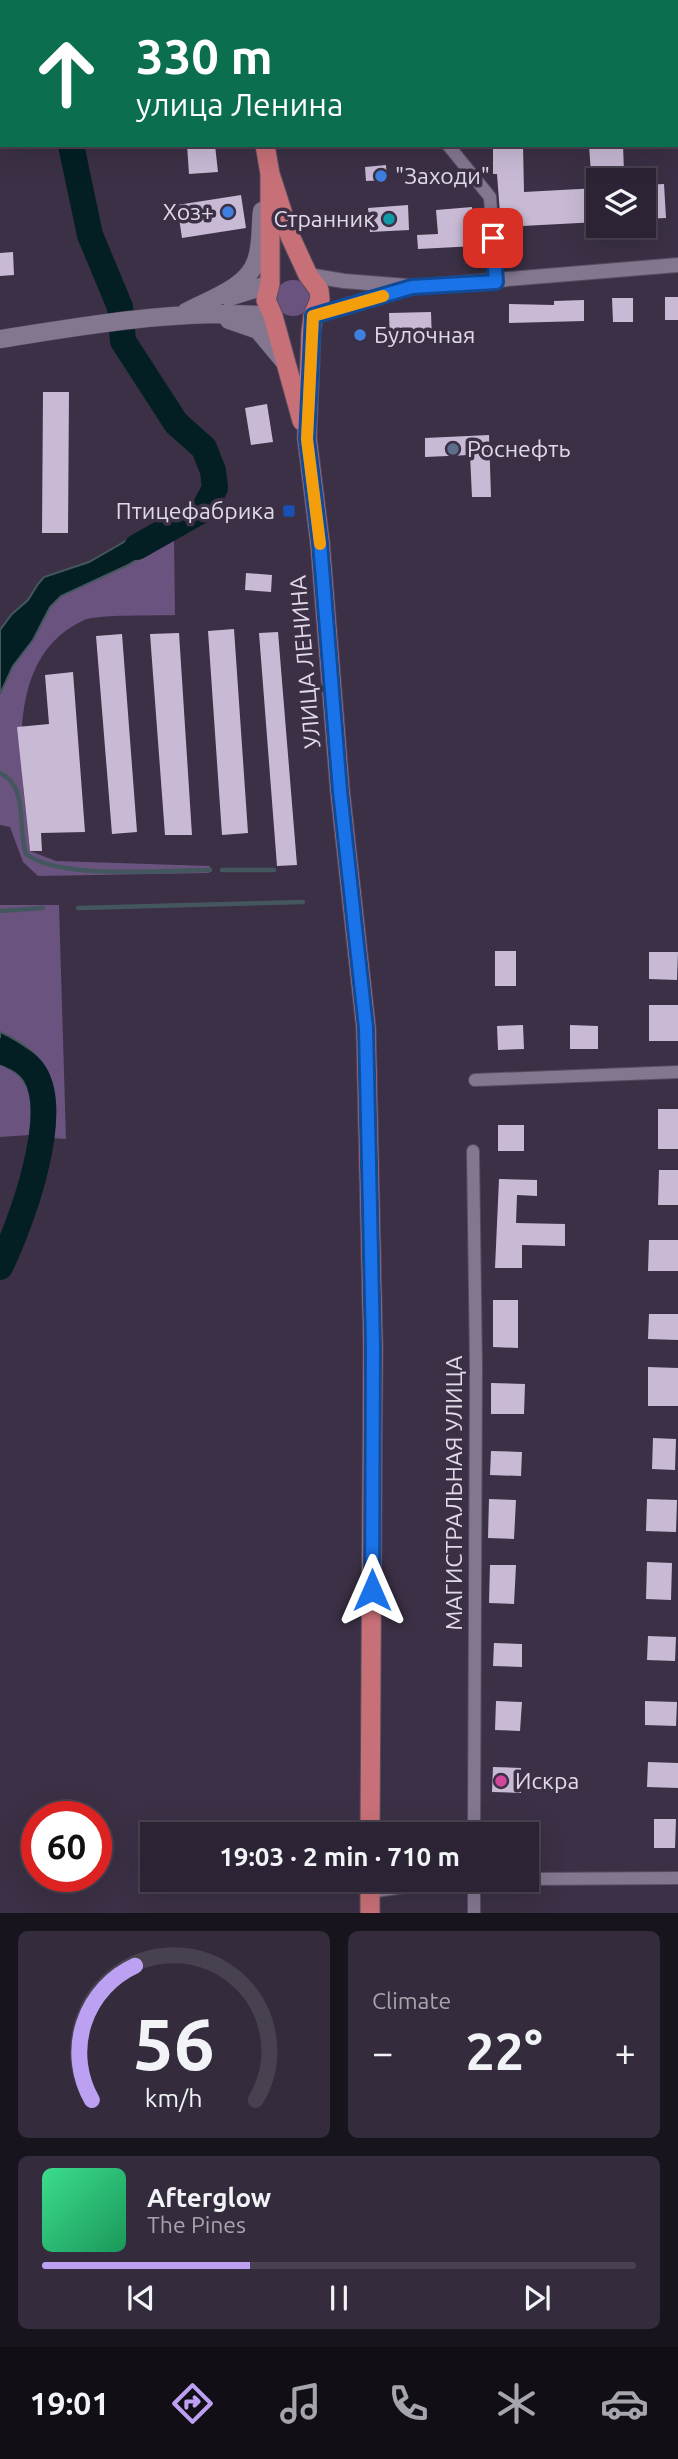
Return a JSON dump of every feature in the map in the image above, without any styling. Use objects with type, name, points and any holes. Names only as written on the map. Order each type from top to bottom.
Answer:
[{"type":"main road","name":"УЛИЦА ЛЕНИНА","points":[[265,147],[270,174],[289,232],[308,275],[319,290],[318,308],[313,316],[307,439]]},
{"type":"main road","name":"УЛИЦА ЛЕНИНА","points":[[270,174],[272,281],[266,300],[273,316],[307,439],[320,543],[340,791],[366,1028],[372,1318],[370,1822]]},
{"type":"main road","points":[[172,316],[234,286],[250,275],[257,259],[270,174]]},
{"type":"main road","points":[[172,316],[272,281],[291,271],[308,275]]},
{"type":"main road","points":[[0,338],[66,328],[226,312],[273,316],[288,324],[296,324],[313,316]]},
{"type":"main road","points":[[172,316],[228,320],[247,325],[268,339],[286,364]]},
{"type":"main road","points":[[370,1892],[370,1913]]},
{"type":"street","points":[[450,147],[490,197],[496,282]]},
{"type":"street","points":[[308,275],[344,282],[412,287],[678,265]]},
{"type":"street","points":[[313,316],[412,287]]},
{"type":"street","points":[[475,1080],[678,1072]]},
{"type":"street","name":"МАГИСТРАЛЬНАЯ УЛИЦА","points":[[473,1152],[476,1367],[474,1822]]},
{"type":"street","points":[[539,1879],[678,1878]]},
{"type":"street","points":[[474,1892],[474,1913]]},
{"type":"shaded area","points":[[293,280],[305,286],[311,298],[305,310],[293,316],[281,310],[275,298],[281,286]]},
{"type":"shaded area","points":[[162,520],[174,538],[126,566],[61,596],[50,607],[33,640],[13,666],[0,694],[0,630],[12,614],[28,600],[44,577],[89,562]]},
{"type":"shaded area","points":[[174,538],[175,615],[114,616],[84,620],[57,638],[39,661],[28,689],[22,720],[23,787],[30,851],[56,861],[210,866],[209,873],[38,876],[23,862],[10,827],[0,825],[0,694],[13,666],[33,640],[50,607],[61,596],[126,566]]},
{"type":"shaded area","points":[[0,905],[59,905],[66,1139],[51,1138],[55,1118],[10,1036],[0,1032]]},
{"type":"shaded area","points":[[0,1032],[31,1051],[48,1074],[54,1103],[51,1138],[30,1135],[32,1112],[29,1092],[20,1076],[0,1064]]},
{"type":"shaded area","points":[[0,1064],[20,1076],[26,1084],[32,1112],[30,1135],[0,1137]]},
{"type":"building","points":[[187,147],[215,147],[218,172],[189,174]]},
{"type":"building","points":[[493,147],[523,147],[524,192],[586,189],[586,223],[501,227],[497,174],[493,174]]},
{"type":"building","points":[[589,147],[623,147],[624,168],[591,168]]},
{"type":"building","points":[[386,165],[387,180],[366,181],[365,167]]},
{"type":"building","points":[[656,184],[664,184],[666,218],[656,218]]},
{"type":"building","points":[[241,195],[246,228],[182,238],[177,205]]},
{"type":"building","name":"Странник","points":[[408,205],[409,230],[370,232],[368,208]]},
{"type":"building","points":[[472,207],[476,246],[418,249],[417,235],[438,234],[436,210]]},
{"type":"building","points":[[13,252],[14,275],[0,276],[0,253]]},
{"type":"building","points":[[665,297],[678,297],[678,320],[665,320]]},
{"type":"building","points":[[612,298],[633,298],[633,322],[613,322]]},
{"type":"building","points":[[584,300],[584,321],[509,323],[509,304],[554,305],[554,301]]},
{"type":"building","points":[[431,312],[432,341],[390,342],[389,313]]},
{"type":"building","points":[[43,392],[69,392],[68,533],[42,533]]},
{"type":"building","points":[[267,404],[273,442],[251,445],[245,408]]},
{"type":"building","points":[[489,435],[491,497],[472,497],[470,455],[425,457],[425,438]]},
{"type":"building","points":[[246,573],[272,575],[271,592],[245,590]]},
{"type":"building","points":[[234,629],[248,833],[222,835],[208,631]]},
{"type":"building","points":[[278,632],[297,865],[277,866],[259,633]]},
{"type":"building","points":[[179,633],[192,835],[165,835],[150,634]]},
{"type":"building","points":[[122,634],[137,832],[112,834],[96,636]]},
{"type":"building","points":[[73,672],[85,832],[41,833],[42,851],[30,851],[17,727],[49,724],[45,675]]},
{"type":"building","points":[[495,951],[516,951],[516,986],[495,986]]},
{"type":"building","points":[[649,952],[678,952],[677,980],[649,979]]},
{"type":"building","points":[[649,1005],[678,1005],[678,1041],[649,1041]]},
{"type":"building","points":[[523,1025],[524,1049],[498,1050],[497,1026]]},
{"type":"building","points":[[570,1025],[598,1026],[598,1049],[570,1049]]},
{"type":"building","points":[[658,1109],[678,1109],[678,1149],[658,1149]]},
{"type":"building","points":[[498,1125],[524,1125],[524,1151],[498,1151]]},
{"type":"building","points":[[659,1170],[678,1170],[678,1205],[658,1205]]},
{"type":"building","points":[[499,1179],[537,1180],[537,1196],[517,1195],[516,1223],[565,1224],[565,1246],[522,1245],[522,1268],[495,1268]]},
{"type":"building","points":[[649,1240],[678,1240],[678,1271],[648,1271]]},
{"type":"building","points":[[493,1300],[518,1300],[518,1348],[493,1347]]},
{"type":"building","points":[[649,1314],[678,1314],[678,1340],[648,1339]]},
{"type":"building","points":[[648,1367],[678,1368],[678,1406],[648,1406]]},
{"type":"building","points":[[491,1383],[525,1384],[524,1414],[491,1414]]},
{"type":"building","points":[[653,1438],[676,1439],[675,1470],[652,1469]]},
{"type":"building","points":[[491,1451],[522,1452],[521,1476],[490,1475]]},
{"type":"building","points":[[489,1499],[516,1500],[514,1539],[488,1538]]},
{"type":"building","points":[[647,1499],[677,1500],[676,1532],[646,1531]]},
{"type":"building","points":[[647,1562],[672,1563],[671,1600],[646,1599]]},
{"type":"building","points":[[490,1565],[516,1565],[514,1604],[489,1603]]},
{"type":"building","points":[[648,1636],[676,1637],[675,1661],[647,1660]]},
{"type":"building","points":[[494,1643],[522,1644],[522,1667],[493,1666]]},
{"type":"building","points":[[496,1701],[522,1702],[520,1731],[495,1730]]},
{"type":"building","points":[[645,1701],[677,1702],[676,1726],[645,1725]]},
{"type":"building","points":[[648,1762],[678,1763],[678,1788],[647,1787]]},
{"type":"building","points":[[493,1767],[521,1768],[521,1793],[492,1792]]},
{"type":"building","points":[[654,1819],[676,1819],[675,1848],[654,1848]]},
{"type":"waterway","points":[[71,147],[90,235],[120,307],[123,341],[176,423],[204,448],[213,471],[215,488],[204,509],[137,547]]},
{"type":"waterway","points":[[0,773],[9,779],[19,797],[26,854],[42,862],[62,867],[114,872],[210,870]]},
{"type":"waterway","points":[[222,870],[274,870]]},
{"type":"waterway","points":[[78,908],[303,902]]},
{"type":"waterway","points":[[0,911],[43,908]]},
{"type":"waterway","points":[[0,1051],[24,1062],[32,1069],[42,1093],[43,1117],[41,1143],[27,1199],[0,1267]]},
{"type":"slow traffic","points":[[320,544],[307,439],[313,316],[383,296]]},
{"type":"place","name":"\"Заходи\"","points":[[381,176]]},
{"type":"place","name":"Хоз+","points":[[228,212]]},
{"type":"place","name":"Странник","points":[[389,219]]},
{"type":"place","name":"Булочная","points":[[360,335]]},
{"type":"place","name":"Роснефть","points":[[453,449]]},
{"type":"place","name":"Птицефабрика","points":[[289,511]]},
{"type":"place","name":"Искра","points":[[501,1781]]},
{"type":"route","points":[[372,1590],[373,1346],[366,1028],[340,791],[320,543],[307,439],[313,316],[412,287],[496,282],[493,238]]}]
